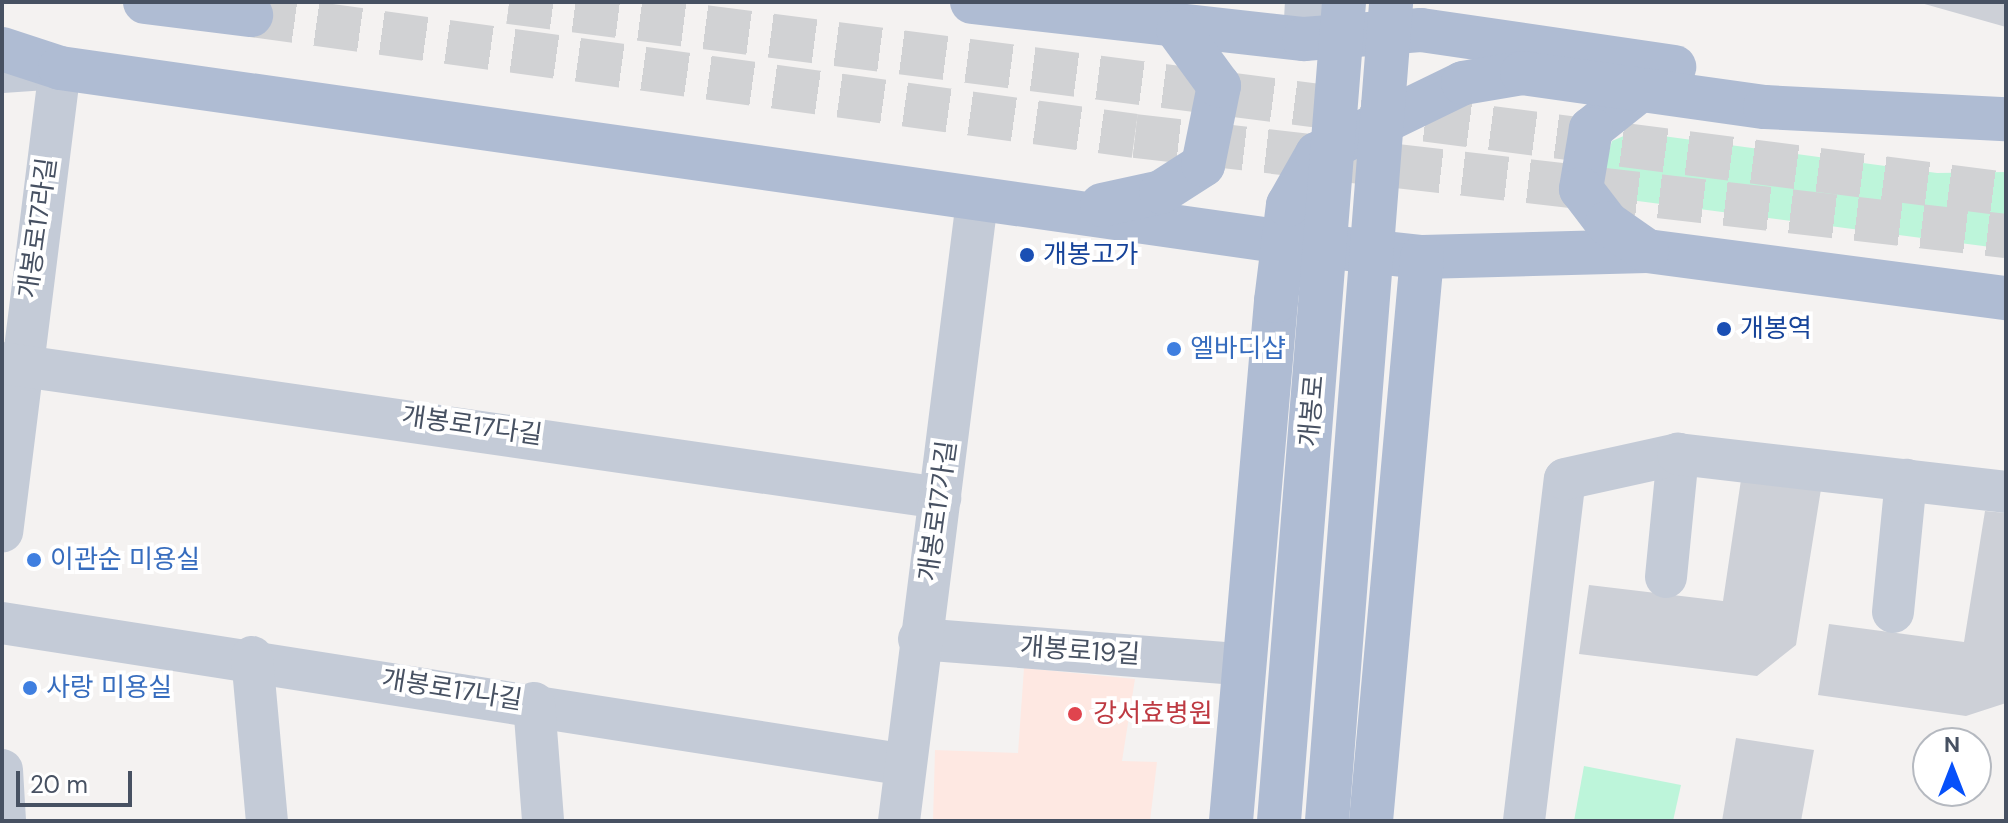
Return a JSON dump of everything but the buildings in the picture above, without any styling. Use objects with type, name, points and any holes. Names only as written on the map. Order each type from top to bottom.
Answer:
[{"type":"main road","points":[[145,2],[251,15]]},
{"type":"main road","points":[[972,2],[1178,30],[1412,11],[1597,51],[1924,113]]},
{"type":"main road","name":"개봉로","points":[[1279,821],[1344,2]]},
{"type":"main road","name":"개봉로","points":[[1327,821],[1336,705],[1412,11]]},
{"type":"main road","points":[[1073,212],[1161,192],[1203,165],[1219,86],[1178,30]]},
{"type":"main road","points":[[2,49],[60,68],[977,201],[1284,242],[1422,257],[1647,251],[2006,298]]},
{"type":"main road","points":[[1231,821],[1240,664],[1288,205],[1317,154],[1463,83],[1522,73],[1765,107],[2006,119]]},
{"type":"main road","points":[[1640,90],[1591,129],[1581,189],[1607,223],[1647,251]]},
{"type":"main road","points":[[1371,821],[1410,331],[1422,257]]},
{"type":"street","points":[[2,72],[60,68]]},
{"type":"street","name":"개봉로17라길","points":[[2,531],[10,364],[60,68]]},
{"type":"street","name":"개봉로17가길","points":[[899,821],[900,764],[940,498],[977,201]]},
{"type":"street","name":"개봉로17다길","points":[[10,364],[464,424],[940,498]]},
{"type":"street","points":[[1666,577],[1678,454]]},
{"type":"street","points":[[1524,821],[1565,479],[1678,454],[2006,492]]},
{"type":"street","points":[[1893,612],[1906,480]]},
{"type":"street","name":"개봉로17나길","points":[[2,623],[252,657],[900,764]]},
{"type":"street","name":"개봉로19길","points":[[919,639],[1240,664]]},
{"type":"street","points":[[252,657],[267,821]]},
{"type":"street","points":[[534,703],[543,821]]},
{"type":"street","points":[[2,770],[5,821]]},
{"type":"shaded area","name":"강서효병원","points":[[1024,668],[1135,679],[1122,761],[1157,762],[1150,821],[933,821],[935,750],[1018,753]]},
{"type":"green space","points":[[1633,132],[1937,173],[2006,172],[2006,249],[1630,200],[1603,172],[1612,141]]},
{"type":"green space","points":[[1584,766],[1681,785],[1673,821],[1574,821]]},
{"type":"tunnel","points":[[509,2],[2006,194]]},
{"type":"tunnel","points":[[251,15],[1135,136],[2006,236]]},
{"type":"place","name":"개봉고가","points":[[1027,255]]},
{"type":"place","name":"개봉역","points":[[1724,329]]},
{"type":"place","name":"엘바디샵","points":[[1174,349]]},
{"type":"place","name":"이관순 미용실","points":[[34,560]]},
{"type":"place","name":"사랑 미용실","points":[[30,688]]},
{"type":"place","name":"강서효병원","points":[[1075,714]]}]
